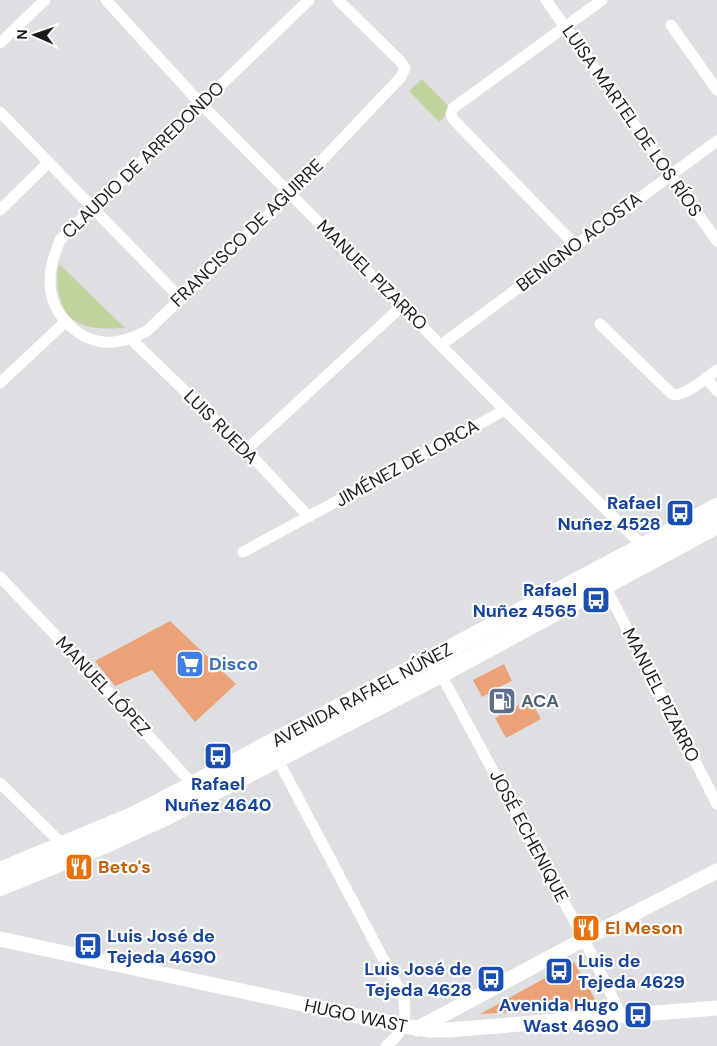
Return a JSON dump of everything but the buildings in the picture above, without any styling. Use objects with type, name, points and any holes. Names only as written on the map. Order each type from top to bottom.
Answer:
[{"type":"main road","name":"AVENIDA RAFAEL NÚÑEZ","points":[[0,888],[106,844],[432,658],[717,507]]},
{"type":"main road","name":"AVENIDA RAFAEL NÚÑEZ","points":[[0,871],[132,816],[278,760],[717,525]]},
{"type":"main road","points":[[410,1028],[717,871]]},
{"type":"main road","name":"HUGO WAST","points":[[0,939],[410,1028],[448,1030],[717,1008]]},
{"type":"street","points":[[0,43],[45,0]]},
{"type":"street","name":"MANUEL PIZARRO","points":[[106,0],[200,103],[643,546]]},
{"type":"street","name":"CLAUDIO DE ARREDONDO","points":[[65,322],[53,302],[49,282],[54,256],[60,240],[92,207],[309,0]]},
{"type":"street","name":"FRANCISCO DE AGUIRRE","points":[[65,322],[74,330],[101,341],[114,342],[131,339],[147,331],[291,193],[401,77],[405,68],[338,0]]},
{"type":"street","name":"LUISA MARTEL DE LOS RÍOS","points":[[546,0],[717,241]]},
{"type":"street","points":[[575,245],[453,119],[451,114],[453,108],[602,0]]},
{"type":"street","points":[[671,25],[717,90]]},
{"type":"street","points":[[0,112],[181,299]]},
{"type":"street","name":"BENIGNO ACOSTA","points":[[441,345],[717,140]]},
{"type":"street","points":[[0,210],[48,163]]},
{"type":"street","points":[[246,450],[402,306]]},
{"type":"street","points":[[0,383],[65,322]]},
{"type":"street","points":[[600,324],[672,394],[682,394],[717,370]]},
{"type":"street","name":"LUIS RUEDA","points":[[131,339],[246,450],[309,517]]},
{"type":"street","points":[[706,378],[717,391]]},
{"type":"street","name":"JIMÉNEZ DE LORCA","points":[[243,552],[505,410]]},
{"type":"street","name":"MANUEL LÓPEZ","points":[[0,578],[83,664],[196,792]]},
{"type":"street","name":"MANUEL PIZARRO","points":[[605,586],[717,804]]},
{"type":"street","name":"JOSÉ ECHENIQUE","points":[[432,658],[584,939],[622,1017]]},
{"type":"street","points":[[278,760],[404,998],[410,1028],[386,1046]]},
{"type":"street","points":[[0,783],[63,845]]},
{"type":"green space","points":[[422,79],[452,110],[439,122],[409,91]]},
{"type":"green space","points":[[59,264],[125,328],[103,328],[83,325],[68,315],[59,295],[57,272]]},
{"type":"place","name":"Rafael Nuñez 4528","points":[[680,513]]},
{"type":"place","name":"Rafael Nuñez 4565","points":[[596,600]]},
{"type":"place","name":"Disco","points":[[190,664]]},
{"type":"place","name":"ACA","points":[[502,701]]},
{"type":"place","name":"Rafael Nuñez 4640","points":[[218,756]]},
{"type":"place","name":"Beto's","points":[[79,867]]},
{"type":"place","name":"El Meson","points":[[586,928]]},
{"type":"place","name":"Luis José de Tejeda 4690","points":[[88,946]]},
{"type":"place","name":"Luis de Tejeda 4629","points":[[559,971]]},
{"type":"place","name":"Luis José de Tejeda 4628","points":[[491,979]]},
{"type":"place","name":"Avenida Hugo Wast 4690","points":[[638,1015]]}]
